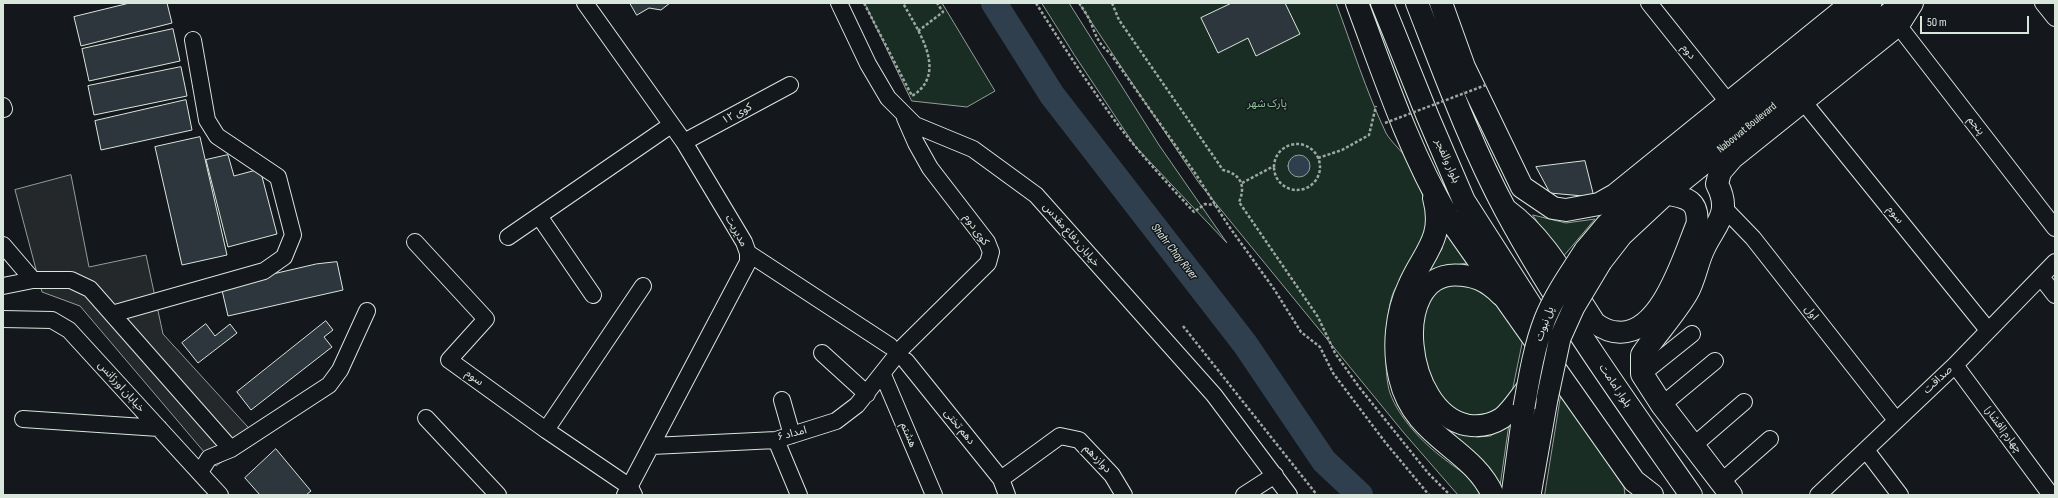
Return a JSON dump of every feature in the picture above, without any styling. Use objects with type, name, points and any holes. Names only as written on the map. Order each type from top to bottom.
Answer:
[{"type":"highway","points":[[1357,3],[1392,96],[1432,190],[1437,208],[1437,230],[1427,255],[1409,284],[1400,308],[1397,348],[1400,378],[1407,400],[1418,417],[1434,434],[1474,467],[1488,483],[1493,495]]},
{"type":"highway","name":"بلوار والفجر","points":[[1382,3],[1428,118],[1464,201],[1532,309],[1657,495]]},
{"type":"highway","points":[[1417,3],[1456,104],[1505,210]]},
{"type":"highway","points":[[1441,3],[1464,67],[1509,164],[1522,187],[1553,208],[1566,210],[1599,204],[1614,196],[1728,102],[1852,3]]},
{"type":"highway","points":[[1726,488],[1662,405],[1642,374],[1642,355],[1674,314],[1688,292],[1701,255],[1719,224],[1724,208],[1723,195],[1717,184],[1720,172],[1732,158],[1802,100],[1898,25],[1912,3]]},
{"type":"highway","points":[[1432,190],[1465,243],[1634,488],[1652,495]]},
{"type":"highway","name":"بلوار امامت","points":[[1505,210],[1542,274],[1609,378],[1691,495]]},
{"type":"main road","name":"Nabovvat Boulevard","points":[[1593,256],[1606,225],[1633,200],[1871,3]]},
{"type":"main road","name":"Nabovvat Boulevard","points":[[1593,256],[1622,235],[1666,194],[1902,3]]},
{"type":"main road","points":[[1505,210],[1523,222],[1541,242],[1595,324],[1606,330],[1618,333],[1636,328],[1646,321],[1670,292],[1697,224],[1698,212],[1692,202],[1680,196],[1666,194]]},
{"type":"main road","name":"پل نبوت","points":[[1525,495],[1526,397],[1545,320],[1557,294],[1593,256]]},
{"type":"main road","name":"پل نبوت","points":[[1525,495],[1560,338],[1574,307],[1593,256]]},
{"type":"main road","points":[[1504,298],[1482,280],[1466,275],[1448,275],[1432,283],[1420,297],[1415,312],[1413,334],[1415,365],[1419,379],[1436,405],[1456,422],[1480,426],[1493,423],[1503,417],[1526,397]]},
{"type":"street","name":"مدیریت","points":[[585,3],[684,142],[744,242],[748,253],[748,262],[652,446],[630,492]]},
{"type":"street","name":"خیابان دفاع مقدس","points":[[838,3],[868,64],[888,98],[915,125],[974,150],[1036,195],[1214,395],[1289,495]]},
{"type":"street","name":"دوم","points":[[1649,3],[1728,102]]},
{"type":"street","points":[[2043,3],[2055,18]]},
{"type":"street","name":"پنجم","points":[[1898,25],[2055,228]]},
{"type":"street","points":[[112,314],[264,271],[284,257],[293,235],[278,177],[217,136],[207,120],[193,40]]},
{"type":"street","name":"کوی ۱۲","points":[[684,142],[790,85]]},
{"type":"street","name":"سوم","points":[[1802,100],[1988,330]]},
{"type":"street","name":"کوی دوم","points":[[898,353],[988,263],[991,252],[986,242],[930,168],[916,143],[902,112]]},
{"type":"street","points":[[508,237],[672,126]]},
{"type":"street","name":"اول","points":[[1724,208],[1752,238],[1896,420]]},
{"type":"street","points":[[539,216],[593,295]]},
{"type":"street","name":"سوم","points":[[415,242],[486,319],[449,360],[630,492]]},
{"type":"street","points":[[3,245],[33,280]]},
{"type":"street","name":"دهم تختی","points":[[748,253],[898,353],[1001,479],[1007,495]]},
{"type":"street","name":"صداقت","points":[[1818,495],[1954,365],[2055,262]]},
{"type":"street","points":[[2041,277],[2055,295]]},
{"type":"street","points":[[3,286],[33,280],[71,280],[90,289],[231,449]]},
{"type":"street","points":[[546,430],[644,286]]},
{"type":"street","points":[[200,472],[209,458],[231,449],[329,385],[340,370],[368,311]]},
{"type":"street","name":"خیابان اورژانس","points":[[3,319],[52,320],[69,330],[220,495]]},
{"type":"street","points":[[1642,374],[1692,334]]},
{"type":"street","points":[[822,353],[867,394]]},
{"type":"street","name":"امداد ۶","points":[[652,446],[776,440],[836,421],[857,405],[883,375],[898,353]]},
{"type":"street","points":[[1662,405],[1716,361]]},
{"type":"street","name":"چهارم (افشار)","points":[[1954,365],[2051,495]]},
{"type":"street","name":"هشتم","points":[[883,375],[934,495]]},
{"type":"street","points":[[782,400],[792,435]]},
{"type":"street","points":[[1693,446],[1744,402]]},
{"type":"street","points":[[426,418],[498,495]]},
{"type":"street","points":[[23,419],[159,428]]},
{"type":"street","name":"دوازدهم","points":[[1001,479],[1060,436],[1079,440],[1112,474],[1124,495]]},
{"type":"street","points":[[1726,488],[1770,439]]},
{"type":"street","points":[[776,440],[799,495]]},
{"type":"street","points":[[1866,450],[1900,495]]},
{"type":"street","points":[[1244,495],[1275,475]]},
{"type":"path","points":[[864,3],[912,96],[925,84],[930,74],[928,50],[903,3]]},
{"type":"path","points":[[918,31],[943,12],[937,3]]},
{"type":"path","points":[[1036,3],[1064,49],[1119,126],[1194,212],[1205,204],[1215,205]]},
{"type":"path","points":[[1080,3],[1091,22],[1096,37],[1104,48],[1110,52],[1197,176],[1215,205],[1274,289],[1301,332],[1320,347],[1333,373],[1384,442],[1429,495]]},
{"type":"path","points":[[1112,3],[1119,20],[1223,170],[1231,172],[1242,183],[1244,192],[1239,202],[1318,317],[1335,353],[1359,387],[1428,473],[1450,495]]},
{"type":"path","points":[[1385,123],[1486,84]]},
{"type":"path","points":[[1318,158],[1342,150],[1369,135],[1376,105]]},
{"type":"path","points":[[1390,115],[1394,122]]},
{"type":"path","points":[[1242,183],[1274,166],[1280,151],[1293,144],[1309,147],[1318,158],[1320,165],[1317,179],[1306,188],[1298,190],[1291,189],[1279,181],[1274,166]]},
{"type":"path","points":[[1183,326],[1317,495]]},
{"type":"green space","points":[[865,3],[942,3],[995,91],[967,107],[912,101]]},
{"type":"green space","points":[[1042,3],[1069,3],[1159,145],[1227,243],[1135,146],[1075,56]]},
{"type":"green space","name":"پارک شهر","points":[[1079,3],[1336,3],[1366,85],[1386,133],[1409,163],[1416,177],[1428,212],[1426,234],[1422,244],[1394,291],[1391,300],[1386,342],[1386,372],[1390,393],[1399,411],[1419,437],[1435,452],[1465,474],[1474,483],[1482,495],[1458,495],[1404,433],[1199,183]]},
{"type":"green space","points":[[1533,215],[1566,223],[1595,219],[1562,258]]},
{"type":"green space","points":[[1444,219],[1478,270],[1467,263],[1450,266],[1419,283],[1442,249]]},
{"type":"green space","points":[[1452,284],[1486,287],[1524,334],[1511,397],[1498,411],[1479,419],[1445,408],[1420,364],[1424,307],[1439,288]]},
{"type":"green space","points":[[1561,395],[1624,487],[1625,495],[1545,495]]},
{"type":"green space","points":[[1509,424],[1499,493],[1439,429],[1478,437],[1490,436]]},
{"type":"shaded area","points":[[71,175],[89,267],[146,255],[163,334],[257,437],[216,466],[80,306],[42,292],[15,190]]},
{"type":"water","points":[[1295,155],[1303,155],[1310,162],[1310,170],[1303,177],[1295,177],[1288,170],[1288,162]]},
{"type":"building","points":[[130,3],[167,3],[172,23],[81,46],[74,17]]},
{"type":"building","points":[[630,3],[670,3],[661,10],[649,8],[637,15]]},
{"type":"building","points":[[1232,3],[1285,3],[1300,34],[1256,56],[1248,38],[1218,53],[1201,18]]},
{"type":"building","points":[[173,29],[180,61],[89,81],[82,49]]},
{"type":"building","points":[[181,67],[187,96],[94,115],[88,86]]},
{"type":"building","points":[[186,100],[192,130],[101,150],[95,121]]},
{"type":"building","points":[[200,137],[227,255],[182,265],[155,147]]},
{"type":"building","points":[[228,155],[234,176],[260,169],[277,234],[228,247],[206,160]]},
{"type":"building","points":[[1585,161],[1594,197],[1550,193],[1536,167]]},
{"type":"building","points":[[337,262],[343,290],[228,316],[221,286],[316,264]]},
{"type":"building","points":[[326,321],[333,330],[324,337],[332,347],[251,410],[237,392]]},
{"type":"building","points":[[206,324],[215,336],[230,324],[237,333],[198,363],[182,343]]},
{"type":"building","points":[[276,449],[311,491],[306,495],[260,495],[245,478]]},
{"type":"waterway","name":"Shahr Chay River","points":[[994,3],[1052,95],[1245,344],[1324,461],[1360,495]]}]
